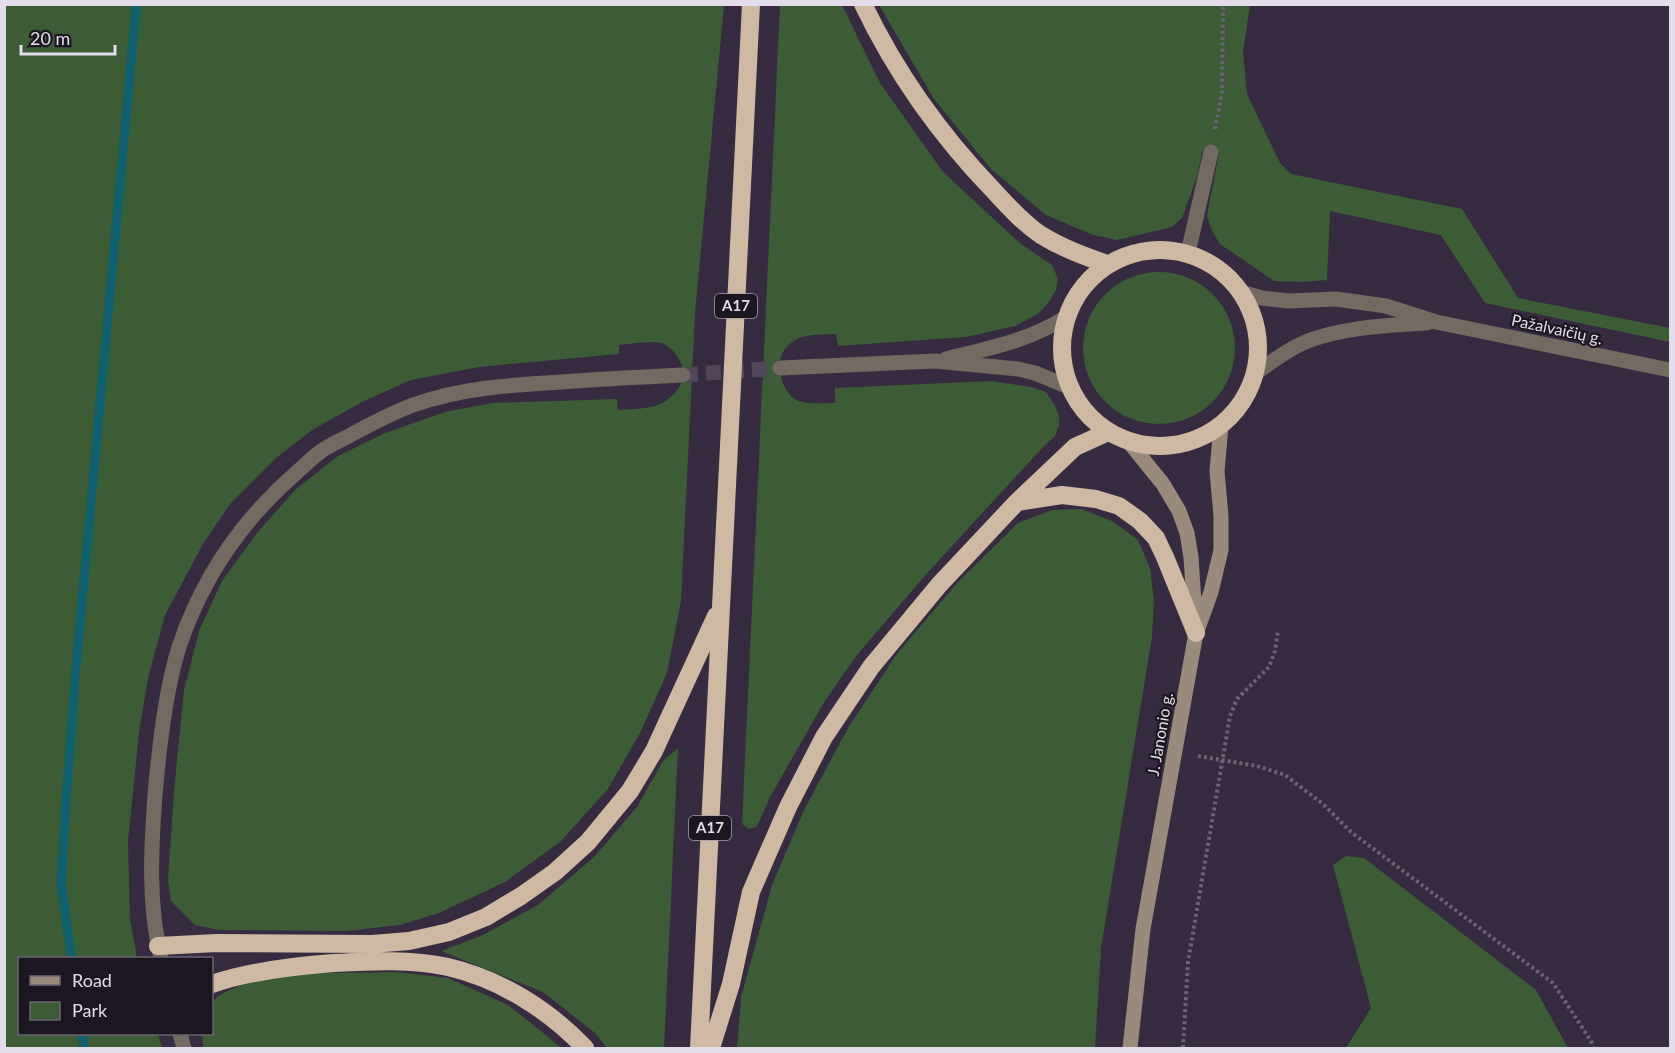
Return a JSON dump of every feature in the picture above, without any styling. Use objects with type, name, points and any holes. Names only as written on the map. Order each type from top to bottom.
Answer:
[{"type":"highway","name":"A17","points":[[699,1048],[751,4]]},
{"type":"highway","points":[[863,4],[876,31],[921,104],[972,169],[1039,234],[1066,250],[1107,264]]},
{"type":"highway","points":[[1160,249],[1188,253],[1217,268],[1241,292],[1251,310],[1257,331],[1259,352],[1256,373],[1248,393],[1236,411],[1221,426],[1200,438],[1177,445],[1153,447],[1129,442],[1108,432],[1092,420],[1079,405],[1069,387],[1061,352],[1066,317],[1076,296],[1107,264],[1133,253],[1160,249]]},
{"type":"highway","points":[[711,1048],[731,984],[751,892],[788,807],[824,737],[871,667],[939,585],[1017,502],[1075,447],[1108,432]]},
{"type":"highway","points":[[1017,502],[1062,495],[1096,498],[1119,506],[1140,521],[1156,538],[1166,556],[1196,633]]},
{"type":"highway","points":[[159,952],[217,943],[372,944],[409,941],[449,932],[486,917],[521,896],[555,872],[588,842],[630,791],[654,751],[721,607]]},
{"type":"highway","points":[[213,984],[262,971],[303,965],[374,961],[409,962],[448,967],[485,979],[520,997],[568,1030],[585,1048]]},
{"type":"street","points":[[1188,253],[1211,152]]},
{"type":"street","name":"Pažalvaičių g.","points":[[1241,292],[1262,298],[1288,301],[1336,299],[1386,306],[1436,322],[1671,370]]},
{"type":"street","points":[[935,361],[1019,340],[1050,327],[1066,317]]},
{"type":"street","name":"Pažalvaičių g.","points":[[1256,373],[1296,346],[1324,336],[1385,326],[1436,322]]},
{"type":"street","points":[[780,368],[935,361],[1018,369],[1035,373],[1069,387]]},
{"type":"street","points":[[159,952],[151,889],[152,840],[165,714],[179,648],[193,610],[212,572],[238,533],[275,491],[320,452],[381,418],[452,393],[492,386],[683,375]]},
{"type":"street","points":[[1196,633],[1211,592],[1221,550],[1217,471],[1221,426]]},
{"type":"street","name":"J. Janonio g.","points":[[1129,442],[1163,484],[1179,511],[1187,533],[1191,557],[1196,633],[1143,929],[1130,1048]]},
{"type":"path","points":[[1211,152],[1222,92],[1223,4]]},
{"type":"path","points":[[1183,1048],[1188,962],[1230,716],[1238,699],[1269,667],[1275,651],[1278,631]]},
{"type":"path","points":[[1175,753],[1257,766],[1285,775],[1323,804],[1351,832],[1553,982],[1591,1041],[1593,1048]]},
{"type":"green space","points":[[5,5],[724,5],[695,313],[681,601],[667,673],[640,733],[608,789],[560,842],[505,882],[439,913],[400,925],[347,931],[219,930],[195,925],[171,901],[168,880],[184,690],[199,631],[222,581],[257,533],[295,490],[338,456],[385,433],[445,412],[492,403],[617,399],[618,410],[651,407],[665,401],[676,391],[683,371],[681,363],[670,348],[661,343],[640,342],[619,345],[619,354],[479,367],[411,380],[364,401],[312,430],[276,458],[230,504],[203,544],[165,615],[148,678],[139,733],[128,841],[130,919],[137,957],[18,957],[18,1035],[158,1035],[162,1048],[5,1048]]},
{"type":"green space","points":[[780,5],[842,5],[880,83],[943,172],[1021,244],[1052,265],[1058,279],[1056,290],[1049,302],[1038,314],[1015,326],[966,337],[838,346],[836,334],[812,335],[796,340],[787,347],[780,360],[780,373],[788,392],[801,402],[835,403],[835,388],[992,381],[1031,387],[1046,392],[1059,416],[1059,425],[1055,436],[929,571],[856,656],[823,704],[770,797],[756,827],[749,829],[742,824]]},
{"type":"green space","points":[[879,5],[1250,5],[1243,52],[1247,94],[1280,163],[1291,174],[1462,209],[1518,298],[1670,328],[1670,342],[1485,303],[1441,235],[1330,211],[1327,280],[1274,281],[1220,244],[1212,231],[1207,216],[1219,153],[1203,149],[1197,177],[1182,218],[1172,227],[1117,240],[1093,235],[1046,215],[991,169],[934,99]]},
{"type":"green space","points":[[1159,272],[1188,277],[1213,294],[1230,319],[1235,348],[1230,377],[1213,402],[1188,419],[1159,424],[1130,419],[1105,402],[1088,377],[1083,348],[1088,319],[1105,294],[1130,277]]},
{"type":"green space","points":[[1082,509],[1114,522],[1138,540],[1150,568],[1154,600],[1152,637],[1101,948],[1095,1048],[737,1048],[741,997],[772,885],[804,810],[848,728],[896,655],[958,582],[1018,523],[1052,510]]},
{"type":"green space","points":[[678,748],[664,1048],[607,1048],[595,1033],[543,992],[441,951],[483,935],[538,905],[594,857],[637,807],[663,761]]},
{"type":"green space","points":[[1346,856],[1364,858],[1536,990],[1568,1048],[1346,1048],[1371,1008],[1333,865]]},
{"type":"green space","points":[[397,972],[448,978],[508,1005],[561,1048],[203,1048],[202,1035],[213,1035],[213,1002],[227,991],[261,979],[290,974]]},
{"type":"waterway","points":[[71,957],[61,884],[65,811],[75,675],[136,4]]},
{"type":"waterway","points":[[82,1035],[84,1048]]},
{"type":"tunnel","points":[[683,375],[780,368]]}]
